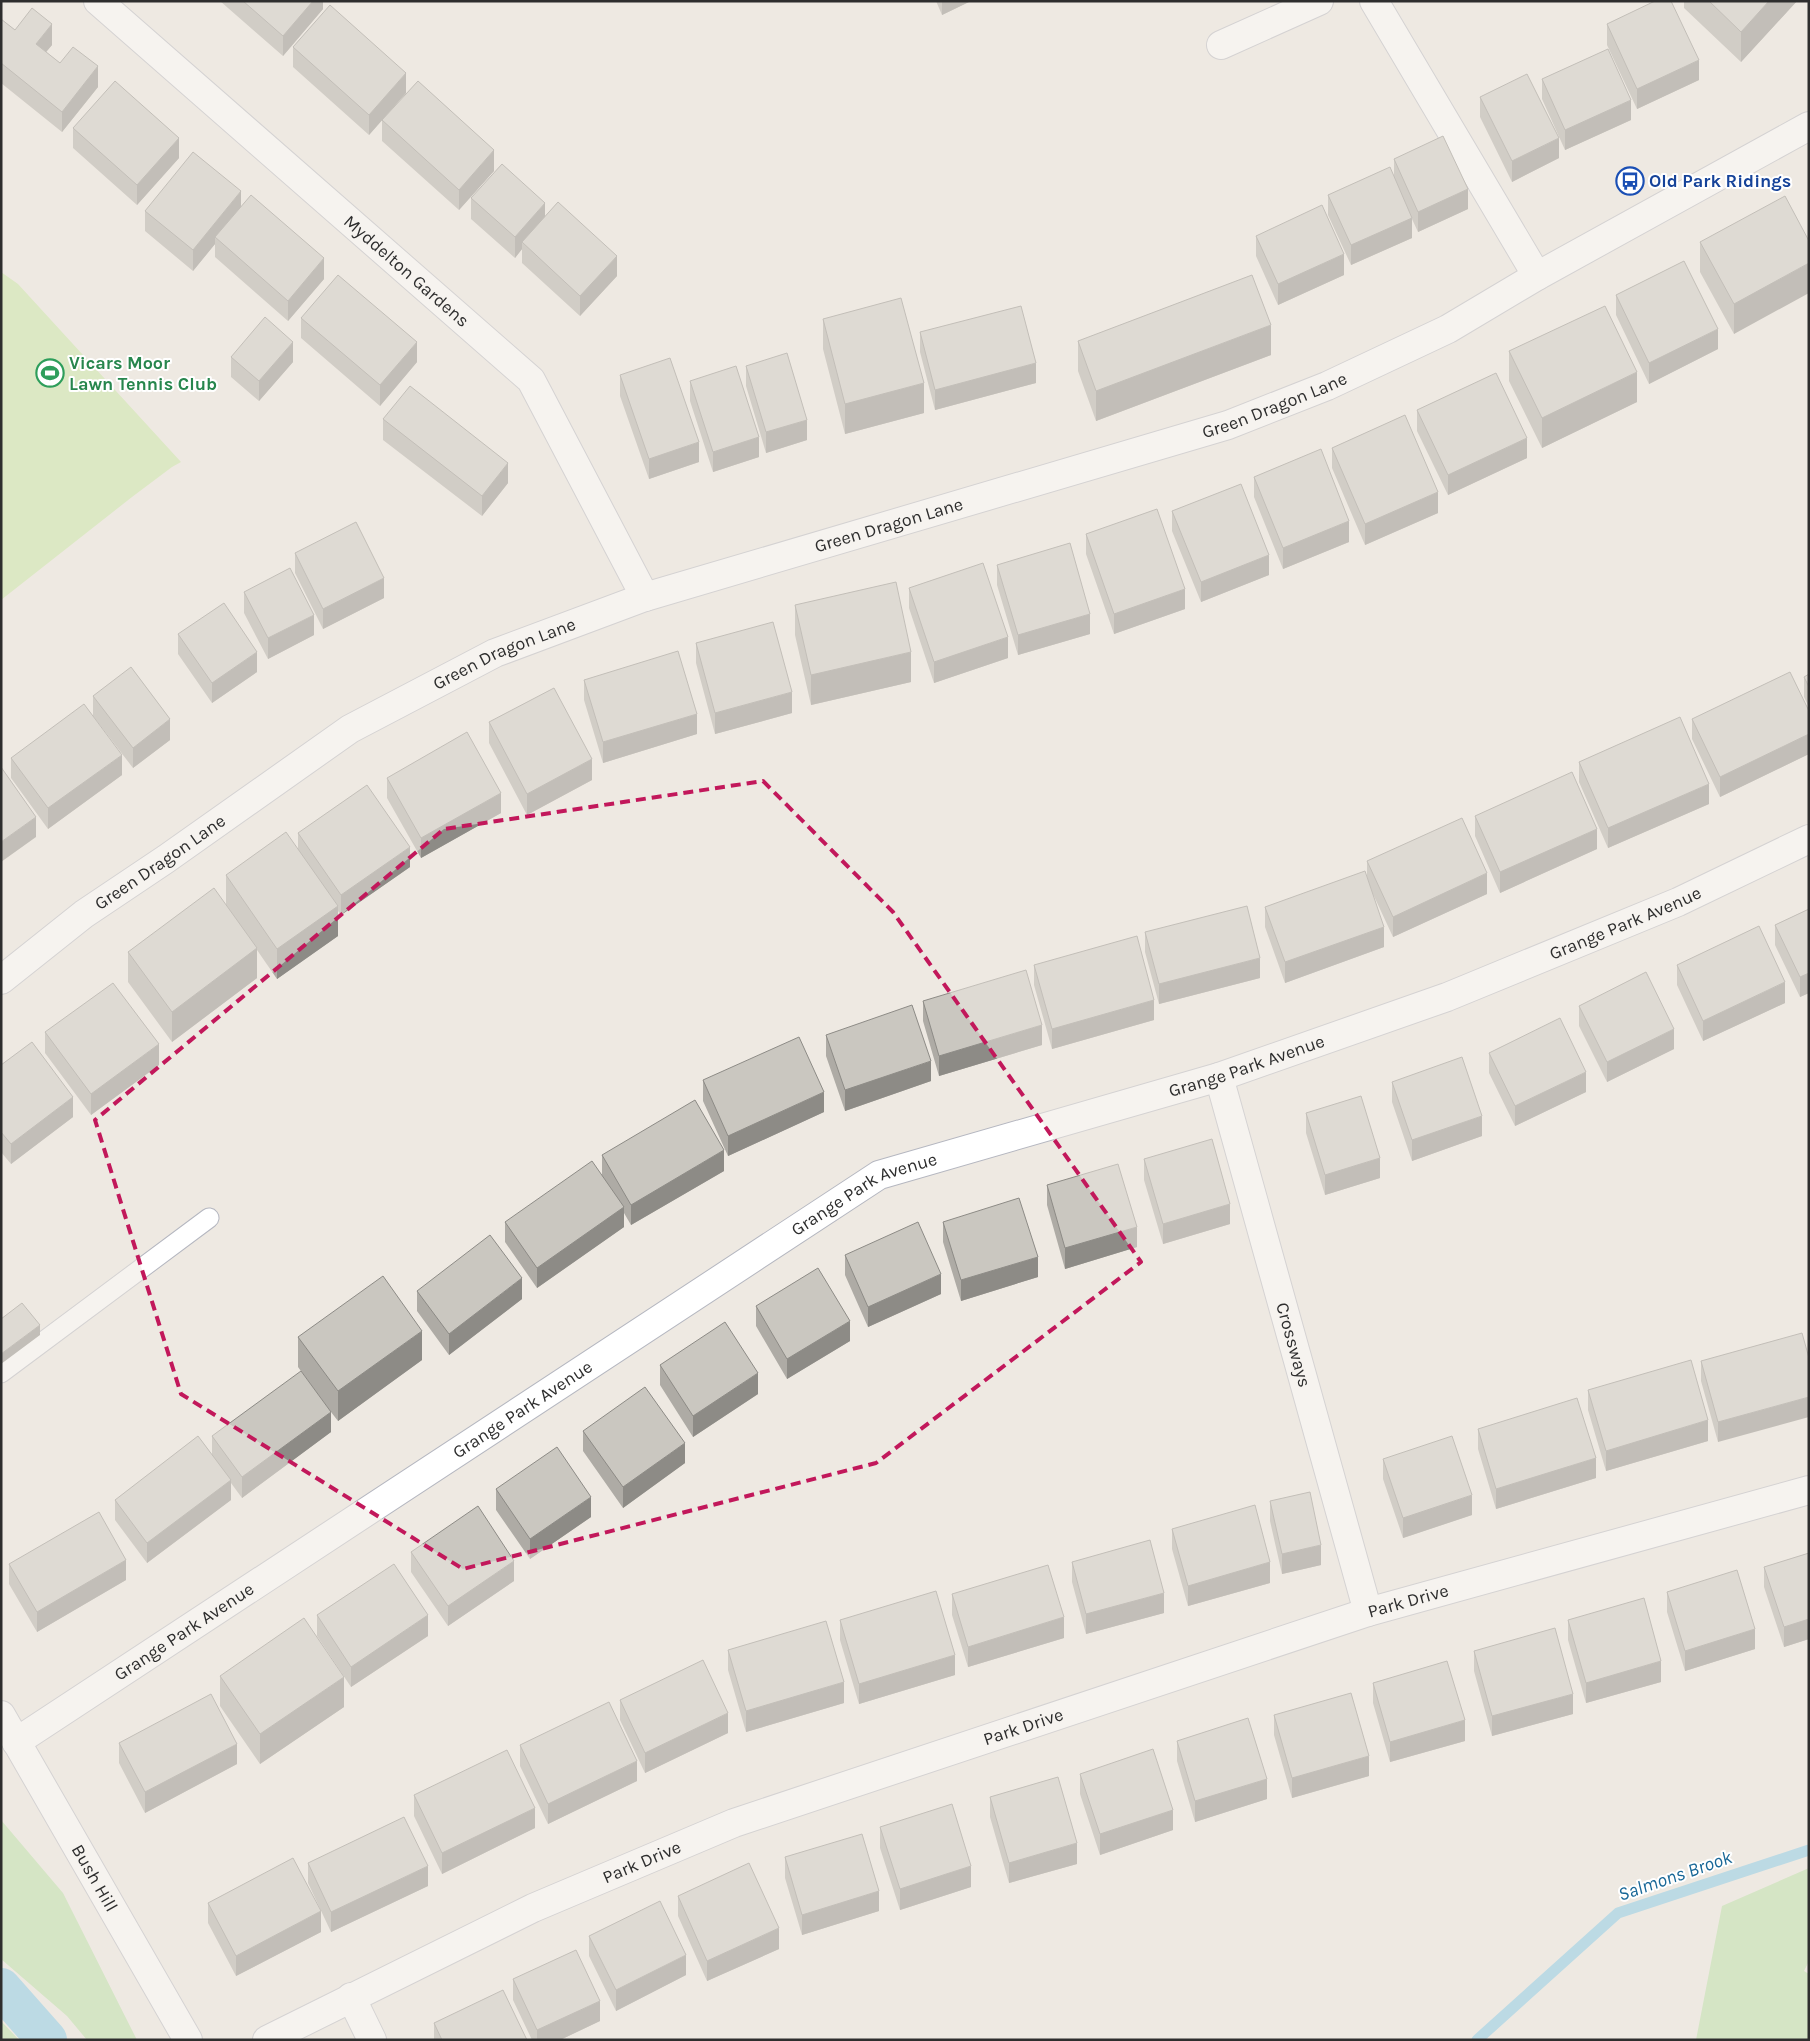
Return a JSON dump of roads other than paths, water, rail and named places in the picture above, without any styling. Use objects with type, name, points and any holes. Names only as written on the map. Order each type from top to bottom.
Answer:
[{"type":"street","name":"Myddelton Gardens","points":[[98,1],[530,380],[645,597]]},
{"type":"street","points":[[1221,45],[1319,1]]},
{"type":"street","points":[[1374,1],[1537,276]]},
{"type":"street","name":"Green Dragon Lane","points":[[1,980],[84,914],[166,859],[350,729],[495,653],[645,597],[1228,425],[1327,386],[1448,330],[1537,276],[1809,126]]},
{"type":"street","name":"Grange Park Avenue","points":[[16,1742],[878,1175],[1219,1077],[1447,997],[1678,902],[1809,839]]},
{"type":"street","name":"Crossways","points":[[1219,1077],[1368,1612]]},
{"type":"street","name":"Park Drive","points":[[267,2040],[533,1908],[734,1823],[1368,1612],[1809,1490]]},
{"type":"street","name":"Bush Hill","points":[[1,1715],[188,2040]]},
{"type":"street","points":[[352,1998],[372,2040]]},
{"type":"lane","points":[[1,1373],[209,1218]]},
{"type":"waterway","name":"Salmons Brook","points":[[1477,2040],[1618,1913],[1809,1850]]},
{"type":"waterway","points":[[1,1988],[47,2040]]},
{"type":"place","name":"Old Park Ridings","points":[[1630,181]]},
{"type":"place","name":"Vicars Moor Lawn Tennis Club","points":[[50,373]]}]
